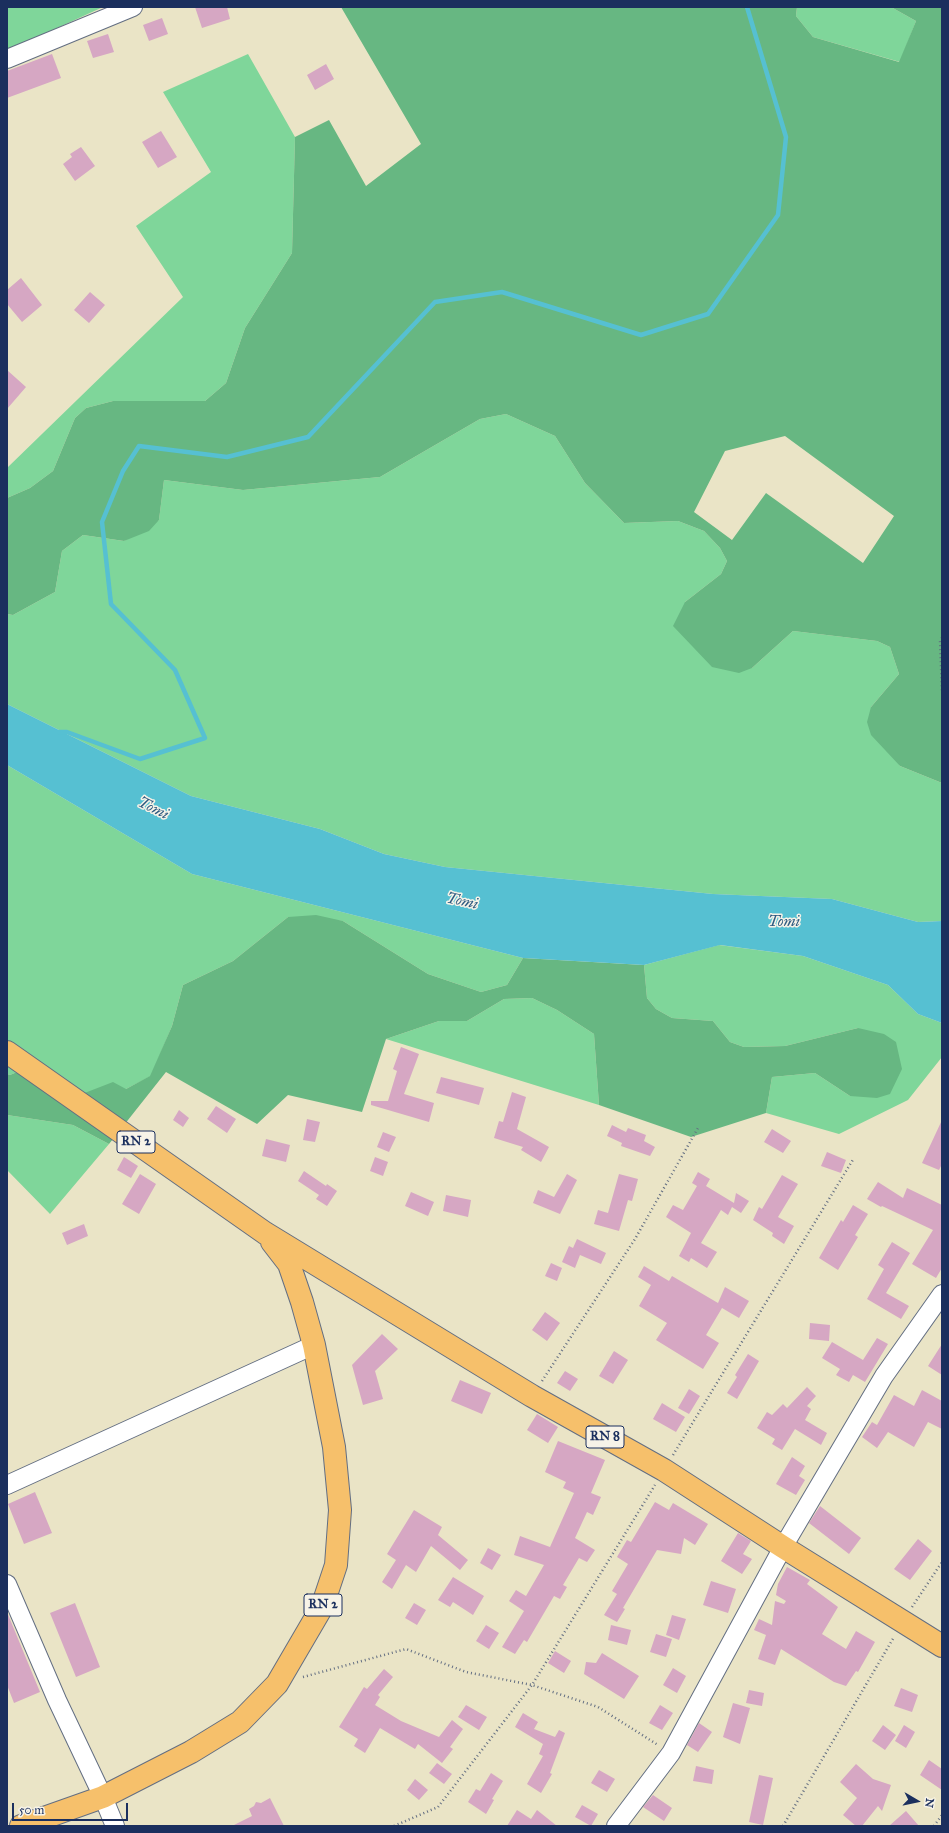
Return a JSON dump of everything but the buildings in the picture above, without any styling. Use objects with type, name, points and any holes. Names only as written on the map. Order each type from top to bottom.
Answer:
[{"type":"main road","name":"RN 2","points":[[7,1052],[266,1233],[289,1264],[314,1345],[334,1447],[340,1510],[336,1566],[322,1607],[277,1684],[240,1722],[191,1752],[103,1797],[21,1826]]},
{"type":"main road","name":"RN 8","points":[[266,1233],[532,1396],[664,1470],[783,1547],[942,1646]]},
{"type":"street","points":[[7,59],[133,7]]},
{"type":"street","points":[[616,1826],[671,1753],[783,1547],[884,1376],[942,1294]]},
{"type":"street","points":[[7,1485],[314,1345]]},
{"type":"street","points":[[7,1584],[57,1700],[103,1797],[115,1826]]},
{"type":"path","points":[[942,638],[940,640],[942,692]]},
{"type":"path","points":[[532,1396],[635,1240],[698,1128]]},
{"type":"path","points":[[394,1826],[438,1807],[532,1685],[854,1158]]},
{"type":"path","points":[[784,1826],[903,1621],[942,1562]]},
{"type":"path","points":[[277,1684],[406,1649],[466,1672],[532,1685],[598,1707],[671,1753]]},
{"type":"path","points":[[934,1826],[942,1815]]},
{"type":"green space","points":[[7,7],[103,7],[7,51]]},
{"type":"green space","points":[[341,7],[797,7],[796,16],[813,37],[899,62],[916,21],[891,7],[942,7],[942,783],[900,766],[871,735],[867,722],[871,707],[899,674],[890,647],[877,641],[793,631],[752,668],[739,673],[712,667],[673,626],[685,602],[721,574],[727,561],[720,548],[704,531],[678,521],[624,523],[585,483],[555,436],[506,414],[480,419],[380,477],[243,490],[164,480],[159,520],[149,531],[124,541],[83,535],[62,551],[55,592],[13,615],[7,614],[7,498],[30,488],[53,471],[75,418],[86,408],[113,401],[205,401],[226,383],[245,328],[292,253],[295,137],[329,120],[366,186],[421,144]],"holes":[[[785,436],[894,516],[863,563],[766,493],[732,540],[694,512],[725,451]]]},
{"type":"green space","points":[[797,7],[891,7],[916,21],[900,62],[813,37],[796,16]]},
{"type":"green space","points":[[248,54],[295,137],[292,253],[245,328],[226,383],[205,401],[113,401],[86,408],[75,418],[53,471],[30,488],[7,498],[7,468],[183,297],[136,226],[211,172],[163,92]]},
{"type":"green space","points":[[506,414],[555,436],[585,483],[624,523],[678,521],[704,531],[720,548],[727,561],[721,574],[685,602],[752,668],[793,631],[877,641],[890,647],[899,674],[871,707],[900,766],[942,783],[942,921],[918,922],[832,899],[713,894],[445,867],[384,854],[320,829],[191,796],[7,704],[7,614],[13,615],[55,592],[62,551],[83,535],[124,541],[159,520],[164,480],[243,490],[380,477],[480,419]]},
{"type":"green space","points":[[7,765],[192,874],[523,958],[507,985],[481,992],[428,974],[343,921],[288,917],[233,961],[183,985],[172,1026],[151,1076],[126,1089],[82,1094],[36,1064],[10,1075],[7,1074]]},
{"type":"green space","points":[[316,915],[343,921],[428,974],[481,992],[507,985],[523,958],[644,965],[647,998],[656,1009],[672,1018],[713,1021],[730,1042],[744,1047],[785,1046],[858,1028],[884,1034],[896,1042],[902,1069],[890,1094],[877,1098],[850,1096],[815,1073],[772,1077],[766,1113],[691,1137],[599,1105],[594,1034],[557,1010],[532,998],[504,999],[467,1021],[439,1021],[386,1039],[362,1112],[288,1095],[257,1124],[166,1072],[109,1144],[73,1125],[7,1115],[7,1074],[10,1075],[36,1064],[82,1094],[113,1082],[126,1089],[150,1076],[172,1026],[183,985],[233,961],[288,917]]},
{"type":"green space","points":[[719,945],[803,956],[888,985],[918,1014],[942,1023],[942,1057],[908,1100],[839,1134],[766,1113],[772,1077],[815,1073],[850,1096],[858,1028],[785,1046],[744,1047],[730,1042],[713,1021],[672,1018],[656,1009],[647,998],[644,965]]},
{"type":"green space","points":[[532,998],[557,1010],[594,1034],[599,1105],[386,1039],[439,1021],[467,1021],[504,999]]},
{"type":"green space","points":[[7,1115],[73,1125],[109,1144],[50,1214],[7,1170]]},
{"type":"water","name":"Tomi","points":[[7,704],[191,796],[320,829],[384,854],[445,867],[713,894],[832,899],[918,922],[942,921],[942,1023],[918,1014],[888,985],[803,956],[720,945],[644,965],[523,958],[192,874],[7,765]]},
{"type":"waterway","points":[[59,732],[67,732],[140,759],[205,738],[175,670],[111,604],[102,522],[123,471],[139,446],[227,457],[308,437],[435,302],[502,292],[641,335],[708,314],[778,215],[786,137],[747,7]]}]
